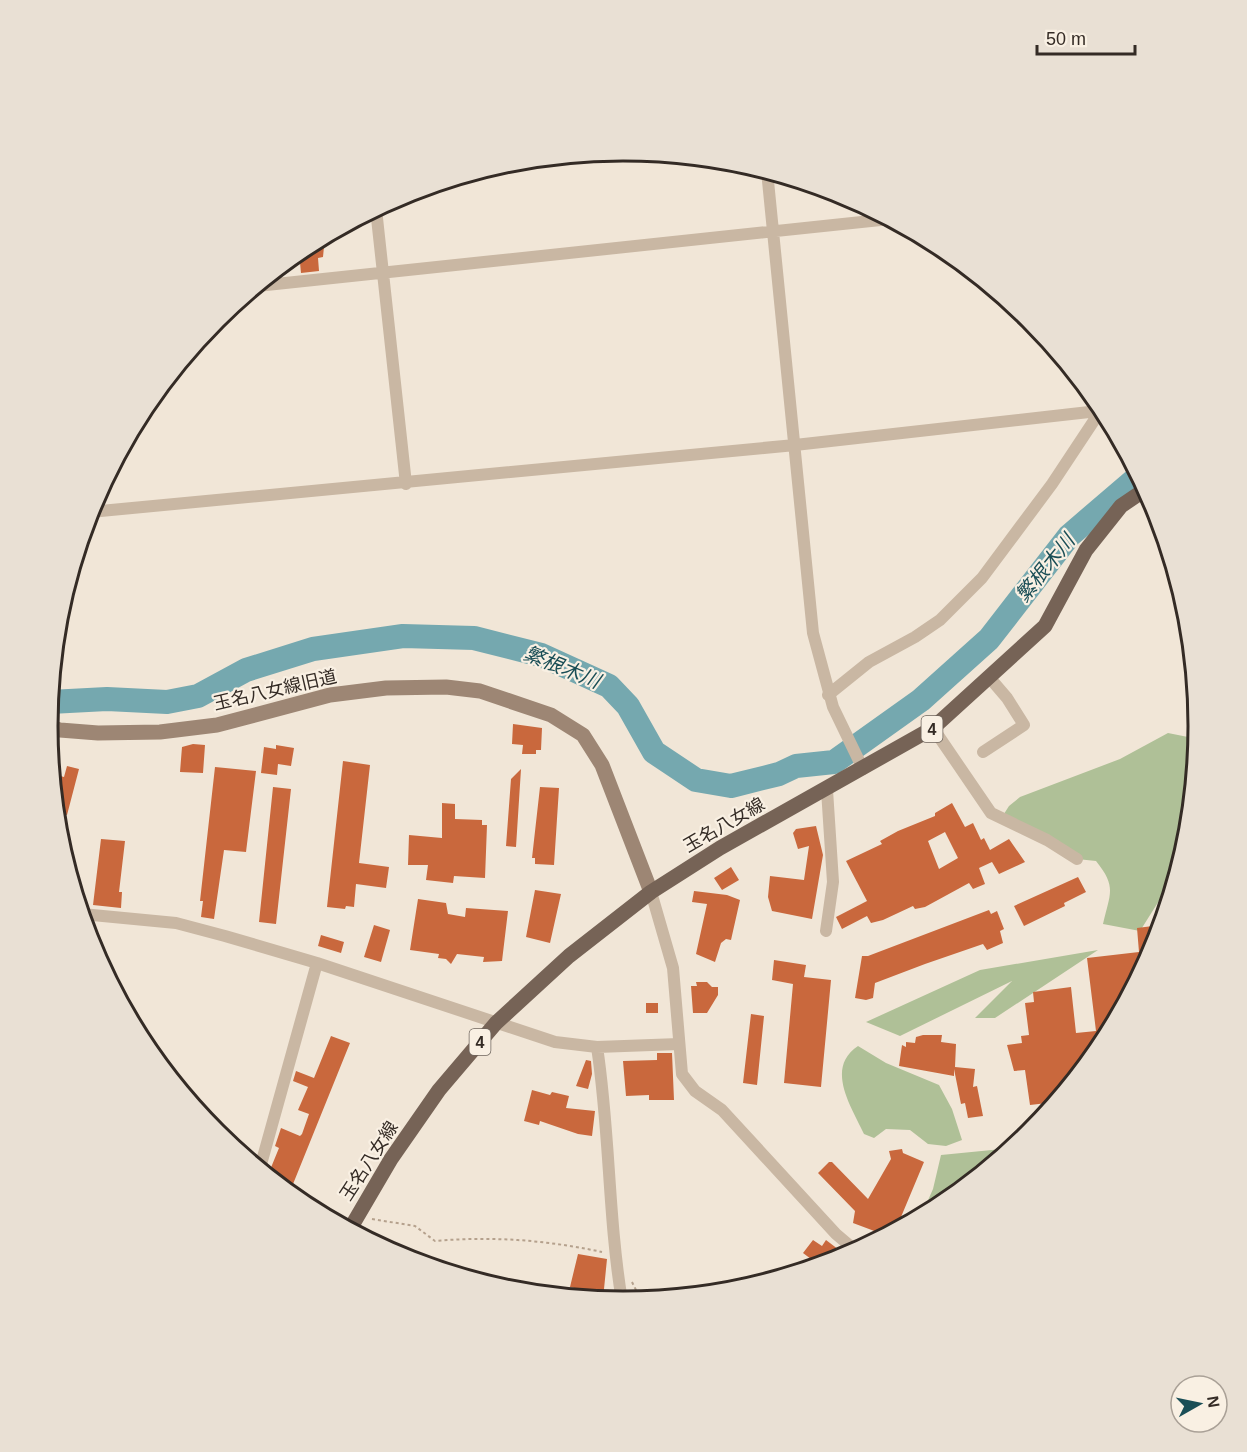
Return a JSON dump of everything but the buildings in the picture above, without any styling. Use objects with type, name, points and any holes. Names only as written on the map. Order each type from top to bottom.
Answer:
[{"type":"main road","name":"玉名八女線","points":[[354,1222],[439,1090],[496,1023],[569,956],[651,892],[720,848],[827,790],[861,763],[933,728],[1045,626],[1086,550],[1121,506],[1138,494]]},
{"type":"street","points":[[768,180],[813,633],[830,701],[861,763]]},
{"type":"street","points":[[377,218],[406,484]]},
{"type":"street","points":[[272,284],[876,221]]},
{"type":"street","points":[[102,511],[795,446],[1092,411]]},
{"type":"street","points":[[830,701],[868,662],[915,637],[940,620],[982,578],[1052,484],[1096,416]]},
{"type":"street","points":[[983,752],[1024,725],[1007,698],[989,677]]},
{"type":"street","name":"玉名八女線旧道","points":[[58,730],[160,732],[218,724],[330,695],[386,688],[436,687],[480,691],[551,715],[583,735],[602,765],[651,892]]},
{"type":"street","points":[[933,728],[991,813],[1047,840],[1077,859]]},
{"type":"street","points":[[826,931],[833,882],[827,790]]},
{"type":"street","points":[[651,892],[673,968],[682,1074],[695,1091],[722,1110],[848,1244]]},
{"type":"street","points":[[91,915],[176,923],[317,963],[555,1042],[597,1047],[679,1044]]},
{"type":"street","points":[[262,1160],[317,963]]},
{"type":"street","points":[[597,1047],[602,1077],[614,1255],[620,1291]]},
{"type":"path","points":[[356,1223],[415,1226],[435,1241],[474,1238],[527,1239],[566,1243],[614,1255]]},
{"type":"path","points":[[628,1274],[636,1291]]},
{"type":"green space","points":[[1168,733],[1188,737],[1184,800],[1178,836],[1163,895],[1140,931],[1103,924],[1110,891],[1107,877],[1096,861],[1077,859],[1002,817],[1009,806],[1020,797],[1120,759]]},
{"type":"green space","points":[[1098,950],[995,1018],[975,1018],[1012,981],[900,1036],[866,1022],[980,970]]},
{"type":"green space","points":[[858,1046],[886,1063],[939,1085],[952,1109],[962,1140],[946,1146],[928,1144],[910,1130],[886,1129],[874,1138],[864,1134],[848,1100],[842,1076],[843,1065],[848,1055]]},
{"type":"green space","points":[[998,1149],[927,1202],[933,1189],[941,1155]]},
{"type":"waterway","name":"繁根木川","points":[[59,702],[107,699],[167,702],[198,696],[246,670],[313,649],[403,636],[474,638],[541,655],[609,686],[628,706],[654,752],[696,780],[731,786],[779,774],[796,766],[834,762],[921,700],[989,639],[1069,536],[1132,482]]}]
